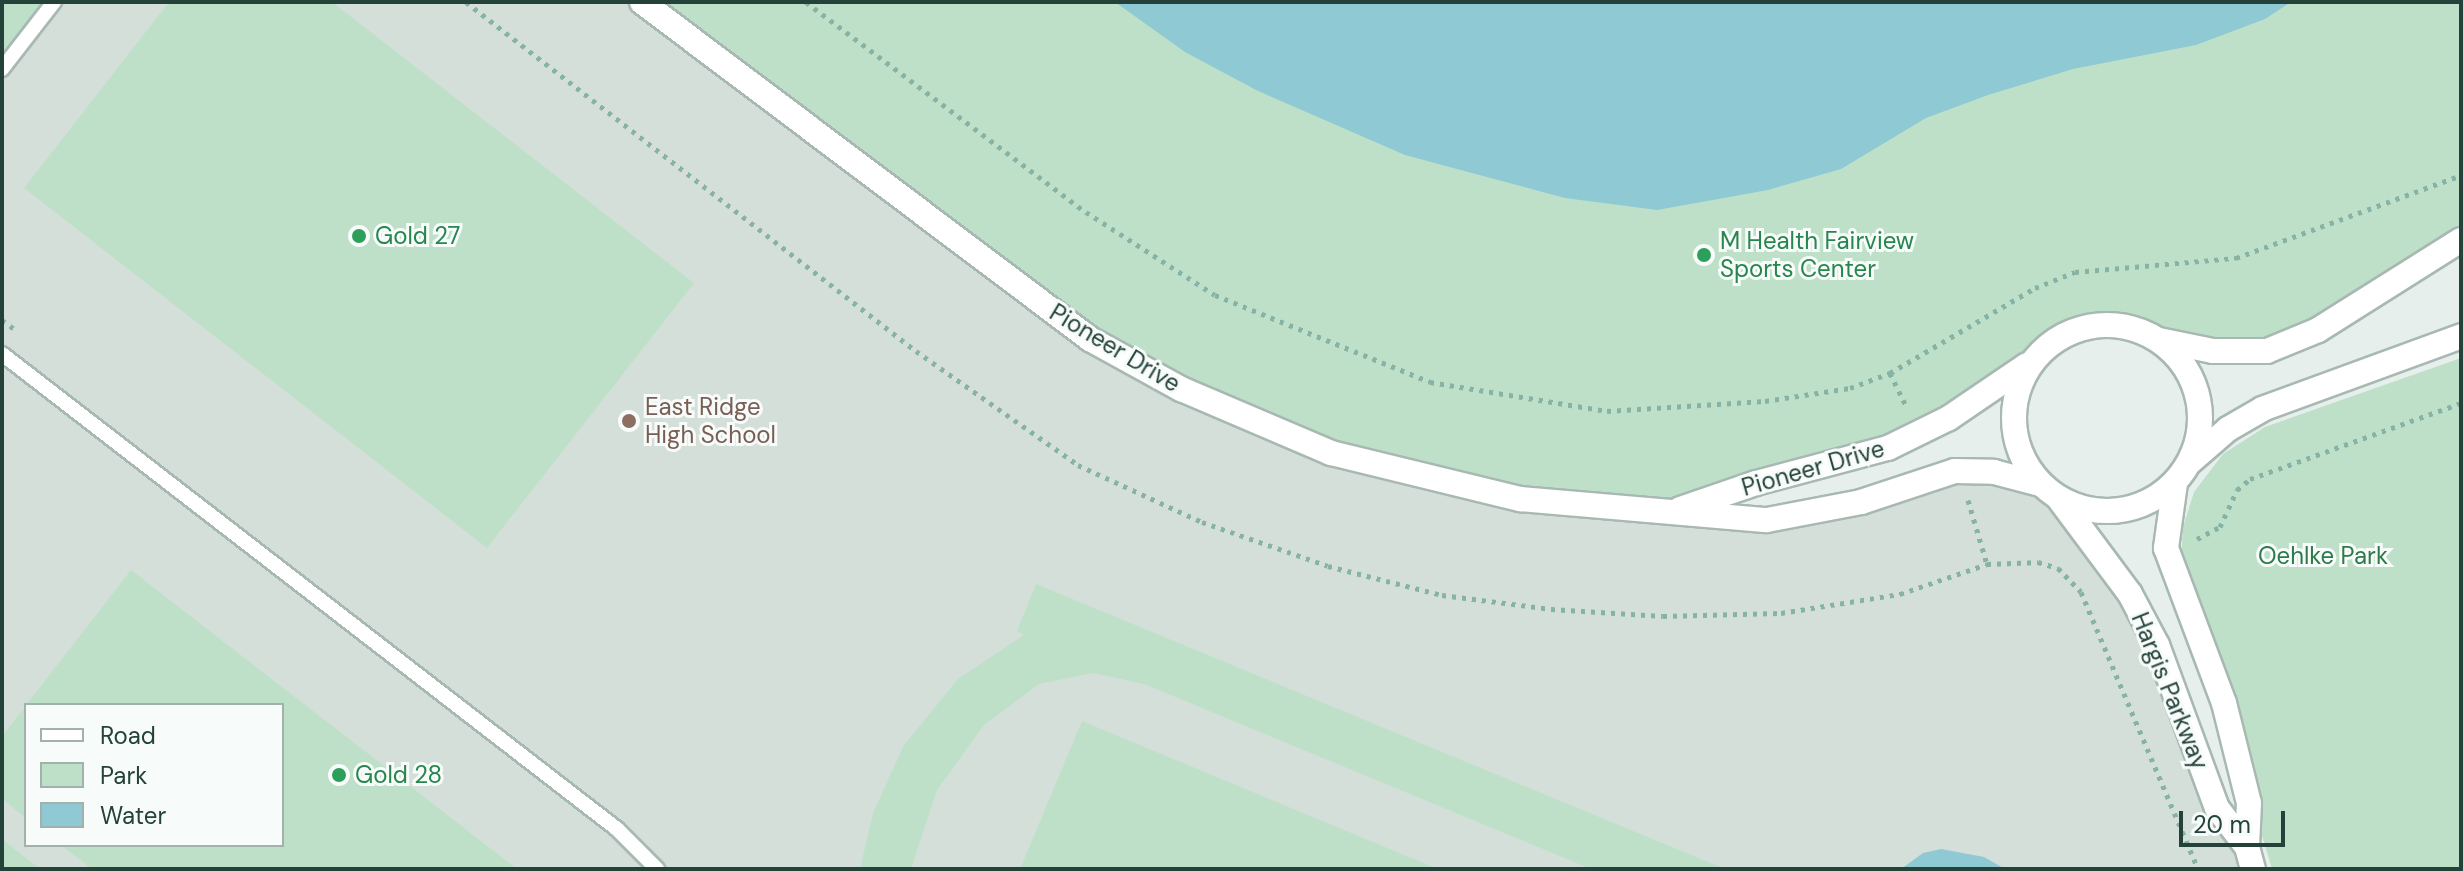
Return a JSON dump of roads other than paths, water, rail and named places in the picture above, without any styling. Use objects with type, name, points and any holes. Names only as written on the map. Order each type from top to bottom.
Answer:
[{"type":"street","name":"Pioneer Drive","points":[[642,2],[1090,339],[1181,389],[1331,453],[1520,499],[1767,520],[1861,502],[1955,471],[1994,472],[2040,484]]},
{"type":"street","points":[[2461,240],[2318,330],[2281,347],[2241,353],[2158,339],[2124,326],[2089,327],[2055,340],[2031,362],[2017,392],[2013,421],[2019,451],[2040,484],[2060,499],[2096,512],[2125,511],[2152,501],[2228,429],[2262,409],[2461,336]]},
{"type":"street","points":[[2158,339],[2178,357],[2200,404],[2200,431],[2182,474]]},
{"type":"street","name":"Pioneer Drive","points":[[1670,512],[1756,483],[1888,448],[1959,413],[2031,362]]},
{"type":"street","name":"Hargis Parkway","points":[[2182,474],[2166,548],[2224,703],[2249,803],[2250,858]]},
{"type":"street","name":"Hargis Parkway","points":[[2060,499],[2130,594],[2157,645],[2217,808],[2250,858]]},
{"type":"lane","points":[[2,69],[54,2]]},
{"type":"lane","points":[[2,354],[617,829],[657,869]]},
{"type":"water","points":[[1115,2],[2291,2],[2265,19],[2196,45],[2073,69],[1926,118],[1841,169],[1768,190],[1657,210],[1565,198],[1405,155],[1258,91],[1185,52]]},
{"type":"water","points":[[1941,849],[1984,857],[2005,869],[1901,869],[1923,853]]},
{"type":"place","name":"Gold 27","points":[[359,236]]},
{"type":"place","name":"M Health Fairview Sports Center","points":[[1704,255]]},
{"type":"place","name":"East Ridge High School","points":[[629,421]]},
{"type":"place","name":"Gold 28","points":[[339,775]]},
{"type":"park label","name":"Oehlke Park","points":[[2323,556]]}]
